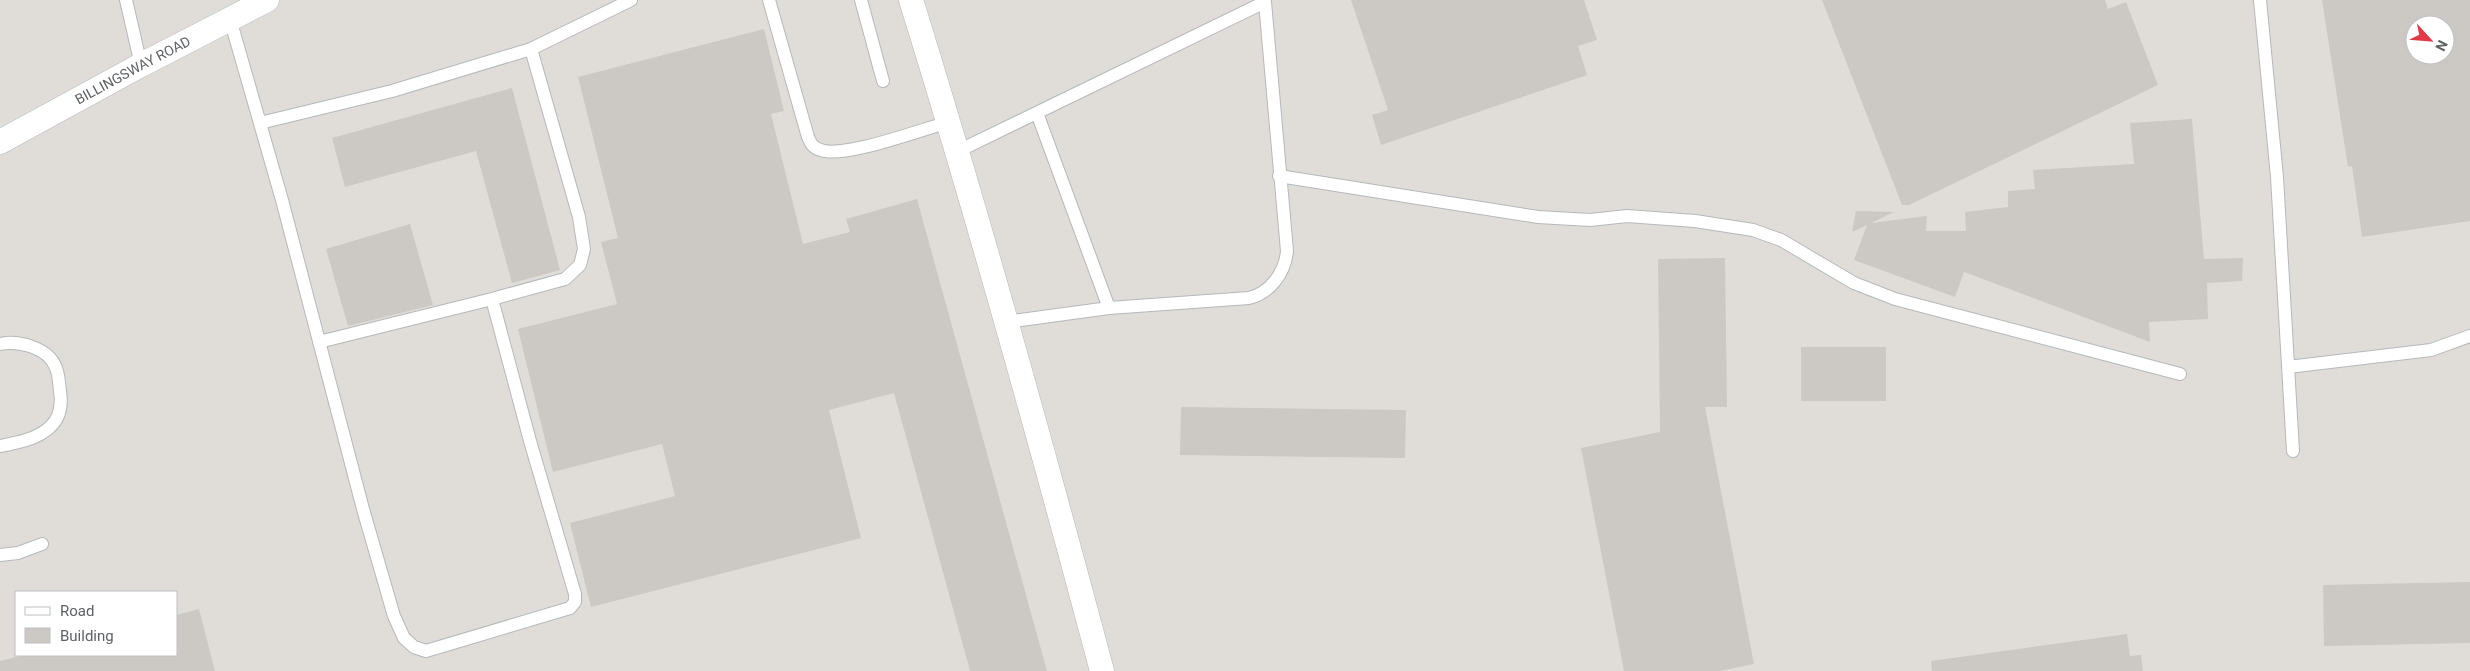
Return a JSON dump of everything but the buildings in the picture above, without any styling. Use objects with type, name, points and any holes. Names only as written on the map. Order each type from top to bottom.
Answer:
[{"type":"street","points":[[911,0],[958,151],[1102,671]]},
{"type":"street","name":"BILLINGSWAY ROAD","points":[[0,142],[264,1]]},
{"type":"lane","points":[[126,0],[141,65]]},
{"type":"lane","points":[[260,123],[392,91],[531,49],[631,0]]},
{"type":"lane","points":[[769,0],[808,137],[813,146],[822,151],[851,150],[949,122]]},
{"type":"lane","points":[[861,0],[883,81]]},
{"type":"lane","points":[[2260,0],[2277,177],[2293,451]]},
{"type":"lane","points":[[958,151],[1265,1],[1287,252],[1286,265],[1277,280],[1257,296],[1110,308],[1006,322]]},
{"type":"lane","points":[[230,19],[260,123],[363,509],[394,616],[404,638],[414,647],[426,650],[453,644],[570,608],[575,602],[575,594],[492,300]]},
{"type":"lane","points":[[319,342],[492,300],[566,279],[580,265],[584,249],[579,217],[531,49]]},
{"type":"lane","points":[[1036,113],[1110,308]]},
{"type":"lane","points":[[1279,176],[1538,217],[1590,220],[1626,216],[1695,221],[1753,230],[1781,240],[1854,283],[1895,299],[2180,374]]},
{"type":"lane","points":[[2288,367],[2431,350],[2470,336]]},
{"type":"lane","points":[[0,344],[24,343],[40,351],[56,367],[61,400],[58,415],[51,427],[36,436],[0,446]]},
{"type":"lane","points":[[0,555],[18,553],[42,544]]},
{"type":"shaded area","points":[[0,0],[2470,0],[2470,671],[0,671]]}]
